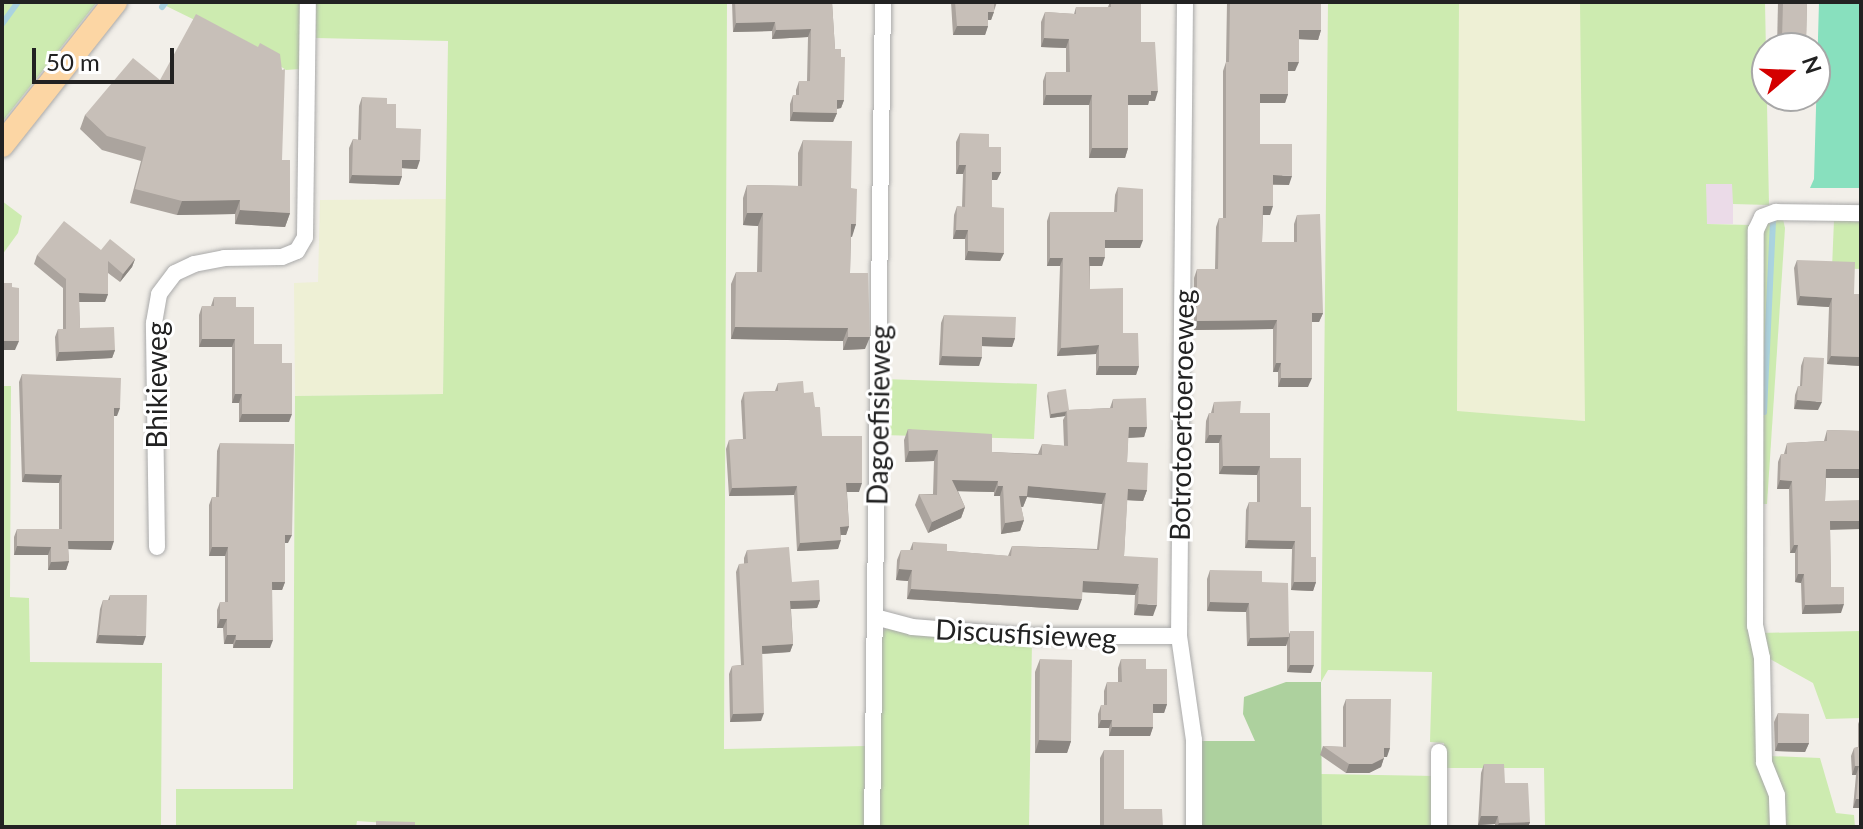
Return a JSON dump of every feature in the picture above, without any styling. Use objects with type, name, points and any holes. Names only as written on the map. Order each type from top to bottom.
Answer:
[{"type":"main road","points":[[2,145],[115,2]]},
{"type":"street","name":"Bhikieweg","points":[[157,547],[154,323],[159,294],[175,273],[194,264],[224,258],[282,257],[297,251],[305,237],[308,2]]},
{"type":"street","name":"Dagoefisieweg","points":[[872,827],[883,2]]},
{"type":"street","name":"Botrotoertoeroeweg","points":[[1185,2],[1179,636],[1194,740],[1194,827]]},
{"type":"street","points":[[1778,827],[1777,795],[1764,762],[1762,658],[1755,626],[1756,230],[1762,217],[1776,212],[1861,213]]},
{"type":"street","name":"Discusfisieweg","points":[[875,617],[912,627],[1026,636],[1179,636]]},
{"type":"street","points":[[1439,752],[1439,827]]},
{"type":"shaded area","points":[[1706,184],[1733,184],[1733,224],[1706,224]]},
{"type":"green space","points":[[2,2],[97,2],[2,122]]},
{"type":"green space","points":[[158,2],[302,2],[300,69],[286,70],[258,51]]},
{"type":"green space","points":[[316,2],[727,2],[724,749],[865,746],[864,827],[445,827],[357,821],[356,827],[176,827],[176,789],[293,789],[295,396],[443,394],[448,41],[316,38]]},
{"type":"green space","points":[[1328,2],[1459,2],[1457,411],[1585,421],[1580,2],[1765,2],[1766,32],[1751,32],[1751,112],[1767,112],[1769,205],[1733,204],[1732,184],[1706,184],[1707,224],[1751,225],[1757,657],[1773,827],[1545,827],[1544,768],[1445,768],[1444,743],[1430,742],[1432,672],[1328,670],[1321,682]]},
{"type":"green space","points":[[1459,2],[1587,2],[1586,421],[1457,412]]},
{"type":"green space","points":[[1819,2],[1861,2],[1861,188],[1810,188],[1814,179],[1816,112],[1831,112],[1831,32],[1818,32]]},
{"type":"green space","points":[[446,199],[443,394],[295,396],[294,283],[318,282],[320,200]]},
{"type":"green space","points":[[2,201],[22,216],[18,233],[2,255]]},
{"type":"green space","points":[[1771,218],[1783,219],[1785,228],[1767,504],[1758,504],[1761,230]]},
{"type":"green space","points":[[1834,220],[1861,222],[1861,269],[1832,268]]},
{"type":"green space","points":[[883,379],[1037,384],[1034,439],[881,435]]},
{"type":"green space","points":[[2,386],[11,386],[10,597],[29,598],[30,662],[162,663],[161,827],[2,827]]},
{"type":"green space","points":[[893,625],[1032,640],[1029,827],[878,827],[880,638],[884,630]]},
{"type":"green space","points":[[1861,631],[1861,718],[1826,719],[1813,683],[1770,659],[1760,633]]},
{"type":"green space","points":[[1286,682],[1321,682],[1322,827],[1201,827],[1200,741],[1255,741],[1243,714],[1244,697]]},
{"type":"green space","points":[[1769,756],[1820,758],[1836,813],[1854,815],[1855,827],[1783,827]]},
{"type":"green space","points":[[1321,774],[1435,776],[1435,827],[1322,827]]},
{"type":"building","points":[[735,2],[832,2],[835,49],[841,49],[841,57],[845,57],[844,100],[837,100],[837,113],[793,112],[793,95],[799,95],[799,81],[810,81],[811,29],[776,30],[775,22],[736,23]]},
{"type":"building","points":[[955,2],[994,2],[994,12],[988,12],[988,26],[957,26]]},
{"type":"building","points":[[1111,2],[1141,2],[1141,42],[1155,42],[1158,91],[1151,91],[1151,95],[1128,95],[1128,148],[1092,148],[1092,95],[1046,95],[1046,72],[1070,72],[1069,39],[1044,38],[1045,12],[1076,14],[1076,7],[1111,7]]},
{"type":"building","points":[[1230,2],[1321,2],[1321,30],[1299,30],[1299,62],[1288,62],[1288,94],[1260,94],[1260,144],[1292,144],[1292,176],[1273,175],[1273,206],[1263,206],[1262,242],[1297,242],[1297,215],[1320,214],[1323,313],[1312,313],[1312,378],[1281,378],[1281,363],[1276,363],[1277,320],[1197,321],[1197,269],[1218,269],[1219,218],[1226,218],[1226,62],[1229,62]]},
{"type":"building","points":[[1783,2],[1807,2],[1806,32],[1782,32]]},
{"type":"building","points":[[196,14],[258,47],[260,43],[280,54],[282,70],[285,69],[282,160],[290,160],[290,213],[240,210],[240,200],[182,201],[135,189],[146,147],[107,136],[85,115],[133,58],[160,80]]},
{"type":"building","points":[[362,97],[387,98],[387,104],[396,104],[396,128],[421,129],[420,160],[402,160],[402,176],[352,175],[353,139],[361,140]]},
{"type":"building","points":[[960,133],[989,134],[989,147],[1001,147],[1001,172],[992,172],[992,207],[1004,208],[1004,253],[968,251],[968,230],[956,230],[957,206],[965,207],[966,165],[959,165]]},
{"type":"building","points":[[803,140],[852,141],[851,188],[857,189],[856,224],[851,224],[850,273],[868,273],[870,337],[848,337],[848,328],[735,327],[736,272],[762,272],[763,213],[747,213],[747,185],[802,186]]},
{"type":"building","points":[[1118,187],[1143,189],[1143,240],[1105,240],[1105,257],[1089,257],[1090,289],[1123,288],[1123,333],[1138,333],[1139,366],[1099,366],[1099,345],[1061,348],[1063,258],[1050,258],[1050,212],[1117,212]]},
{"type":"building","points":[[64,221],[101,250],[110,239],[135,259],[123,274],[108,261],[108,294],[79,293],[80,328],[114,327],[115,350],[59,352],[58,329],[66,329],[66,279],[37,255]]},
{"type":"building","points":[[1797,260],[1855,262],[1854,294],[1861,294],[1861,357],[1831,356],[1832,298],[1800,296]]},
{"type":"building","points":[[2,283],[12,283],[12,287],[19,288],[19,341],[2,341]]},
{"type":"building","points":[[214,297],[236,297],[236,307],[254,307],[254,344],[282,344],[282,363],[292,363],[292,414],[242,414],[242,394],[235,394],[235,339],[202,339],[202,306],[214,306]]},
{"type":"building","points":[[944,315],[1016,317],[1015,338],[982,337],[982,357],[942,356]]},
{"type":"building","points":[[1804,357],[1824,358],[1822,402],[1797,400],[1798,386],[1802,386]]},
{"type":"building","points":[[22,374],[121,378],[120,408],[114,408],[114,541],[68,541],[69,561],[51,562],[51,547],[17,546],[17,529],[62,529],[62,475],[25,474]]},
{"type":"building","points":[[803,381],[804,393],[813,392],[815,407],[820,407],[822,436],[862,436],[862,483],[846,483],[849,526],[840,527],[841,540],[800,543],[797,486],[732,488],[729,440],[746,439],[744,392],[778,391],[778,383]]},
{"type":"building","points":[[1066,389],[1069,410],[1051,414],[1048,392]]},
{"type":"building","points":[[1146,398],[1147,427],[1129,427],[1127,462],[1148,463],[1147,490],[1128,489],[1124,556],[1158,558],[1157,605],[1138,604],[1139,584],[1083,581],[1082,599],[911,589],[912,570],[899,569],[901,550],[913,550],[913,542],[947,544],[947,551],[1011,556],[1012,546],[1099,550],[1106,493],[1028,486],[1027,496],[1019,496],[1024,520],[1005,523],[1003,486],[998,486],[998,481],[952,480],[965,507],[932,522],[919,494],[937,495],[938,450],[909,451],[908,429],[992,434],[992,452],[1042,455],[1042,444],[1068,446],[1067,410],[1113,408],[1113,399]]},
{"type":"building","points":[[1241,401],[1240,413],[1270,413],[1270,458],[1301,458],[1301,507],[1311,507],[1311,557],[1316,557],[1316,582],[1294,582],[1295,541],[1248,540],[1249,502],[1260,502],[1260,466],[1223,466],[1222,435],[1209,435],[1209,413],[1214,413],[1214,402]]},
{"type":"building","points":[[1827,430],[1861,431],[1861,469],[1826,469],[1825,501],[1861,500],[1861,521],[1830,521],[1831,587],[1844,587],[1844,604],[1805,605],[1804,574],[1798,574],[1798,545],[1794,545],[1792,481],[1780,480],[1781,454],[1787,454],[1787,443],[1827,441]]},
{"type":"building","points":[[220,443],[294,444],[292,535],[285,535],[285,582],[272,582],[273,640],[236,640],[236,635],[227,635],[227,619],[220,619],[220,602],[228,602],[228,547],[212,547],[212,497],[219,497]]},
{"type":"building","points":[[789,547],[792,582],[819,580],[820,600],[790,601],[793,644],[762,646],[764,713],[733,714],[732,666],[744,665],[739,564],[748,563],[747,550]]},
{"type":"building","points":[[1210,570],[1262,571],[1262,582],[1288,583],[1289,637],[1250,638],[1249,603],[1210,602]]},
{"type":"building","points":[[110,595],[147,595],[146,636],[99,635],[103,600],[110,600]]},
{"type":"building","points":[[1290,631],[1314,631],[1314,665],[1290,665]]},
{"type":"building","points":[[1040,659],[1072,660],[1071,741],[1039,740]]},
{"type":"building","points":[[1121,659],[1146,659],[1146,669],[1167,669],[1167,704],[1153,704],[1153,727],[1112,727],[1112,720],[1101,720],[1101,705],[1107,705],[1107,682],[1122,682]]},
{"type":"building","points":[[1346,699],[1391,699],[1390,748],[1384,748],[1384,758],[1372,764],[1349,764],[1323,746],[1346,747]]},
{"type":"building","points":[[1778,713],[1809,714],[1809,743],[1778,743]]},
{"type":"building","points":[[1861,747],[1861,799],[1856,799],[1859,766],[1855,766],[1854,748]]},
{"type":"building","points":[[1104,750],[1124,750],[1124,809],[1162,809],[1163,827],[1104,827]]},
{"type":"building","points":[[1484,764],[1504,764],[1505,783],[1528,783],[1530,822],[1499,823],[1498,816],[1481,816]]},
{"type":"building","points":[[376,821],[415,822],[415,827],[376,827]]},
{"type":"waterway","points":[[2,24],[18,2]]},
{"type":"waterway","points":[[162,7],[166,2]]},
{"type":"waterway","points":[[1764,412],[1773,221]]}]
